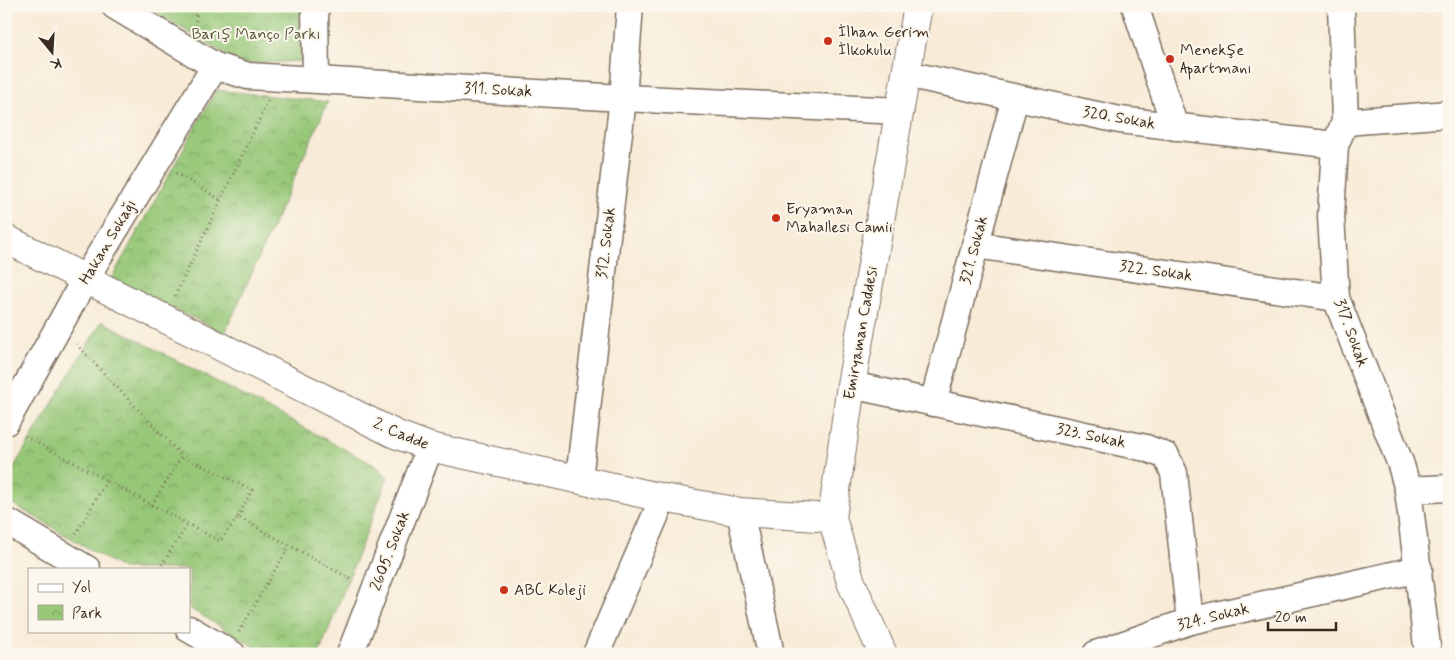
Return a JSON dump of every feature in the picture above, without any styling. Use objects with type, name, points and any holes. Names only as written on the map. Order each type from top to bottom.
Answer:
[{"type":"street","name":"311. Sokak","points":[[115,6],[214,66],[248,76],[623,98],[900,110]]},
{"type":"street","points":[[315,6],[316,80]]},
{"type":"street","name":"312. Sokak","points":[[579,479],[623,98],[630,6]]},
{"type":"street","name":"Emiryaman Caddesi","points":[[883,654],[850,582],[832,518],[851,385],[918,6]]},
{"type":"street","points":[[1135,6],[1175,127]]},
{"type":"street","name":"317. Sokak","points":[[1341,6],[1340,134],[1331,217],[1336,298],[1401,466],[1408,490],[1428,654]]},
{"type":"street","name":"Hakan Sokağı","points":[[15,428],[59,326],[85,279],[214,66]]},
{"type":"street","name":"320. Sokak","points":[[906,74],[1120,120],[1175,127],[1340,134],[1449,114]]},
{"type":"street","name":"321. Sokak","points":[[933,403],[1015,98]]},
{"type":"street","name":"2. Cadde","points":[[6,239],[395,434],[430,448],[664,498],[740,512],[832,518]]},
{"type":"street","name":"322. Sokak","points":[[975,245],[1336,298]]},
{"type":"street","name":"323. Sokak","points":[[851,385],[1146,448],[1166,456],[1174,473],[1190,621]]},
{"type":"street","name":"2605. Sokak","points":[[350,654],[430,448]]},
{"type":"street","points":[[1408,490],[1449,488]]},
{"type":"street","points":[[596,654],[664,498]]},
{"type":"street","points":[[740,512],[770,654]]},
{"type":"street","points":[[6,522],[85,568]]},
{"type":"street","name":"324. Sokak","points":[[1096,654],[1190,621],[1419,569]]},
{"type":"street","points":[[190,629],[230,653]]},
{"type":"path","points":[[164,319],[279,77]]},
{"type":"path","points":[[157,161],[221,200]]},
{"type":"path","points":[[15,428],[220,541],[238,517],[252,490],[182,456],[59,326]]},
{"type":"path","points":[[152,505],[182,456]]},
{"type":"path","points":[[64,555],[107,480]]},
{"type":"path","points":[[238,517],[374,593]]},
{"type":"path","points":[[160,568],[188,524]]},
{"type":"path","points":[[230,653],[289,546]]},
{"type":"green space","name":"Barış Manço Parkı","points":[[145,6],[301,6],[302,61],[241,64]]},
{"type":"green space","points":[[216,90],[328,102],[225,333],[111,279]]},
{"type":"green space","points":[[102,321],[378,467],[388,477],[319,654],[267,654],[190,609],[190,568],[121,568],[6,500],[6,480]]},
{"type":"place","name":"İlhan Gerim İlkokulu","points":[[828,41]]},
{"type":"place","name":"Menekşe Apartmanı","points":[[1170,59]]},
{"type":"place","name":"Eryaman Mahallesi Camii","points":[[776,218]]},
{"type":"place","name":"ABC Koleji","points":[[504,590]]}]
